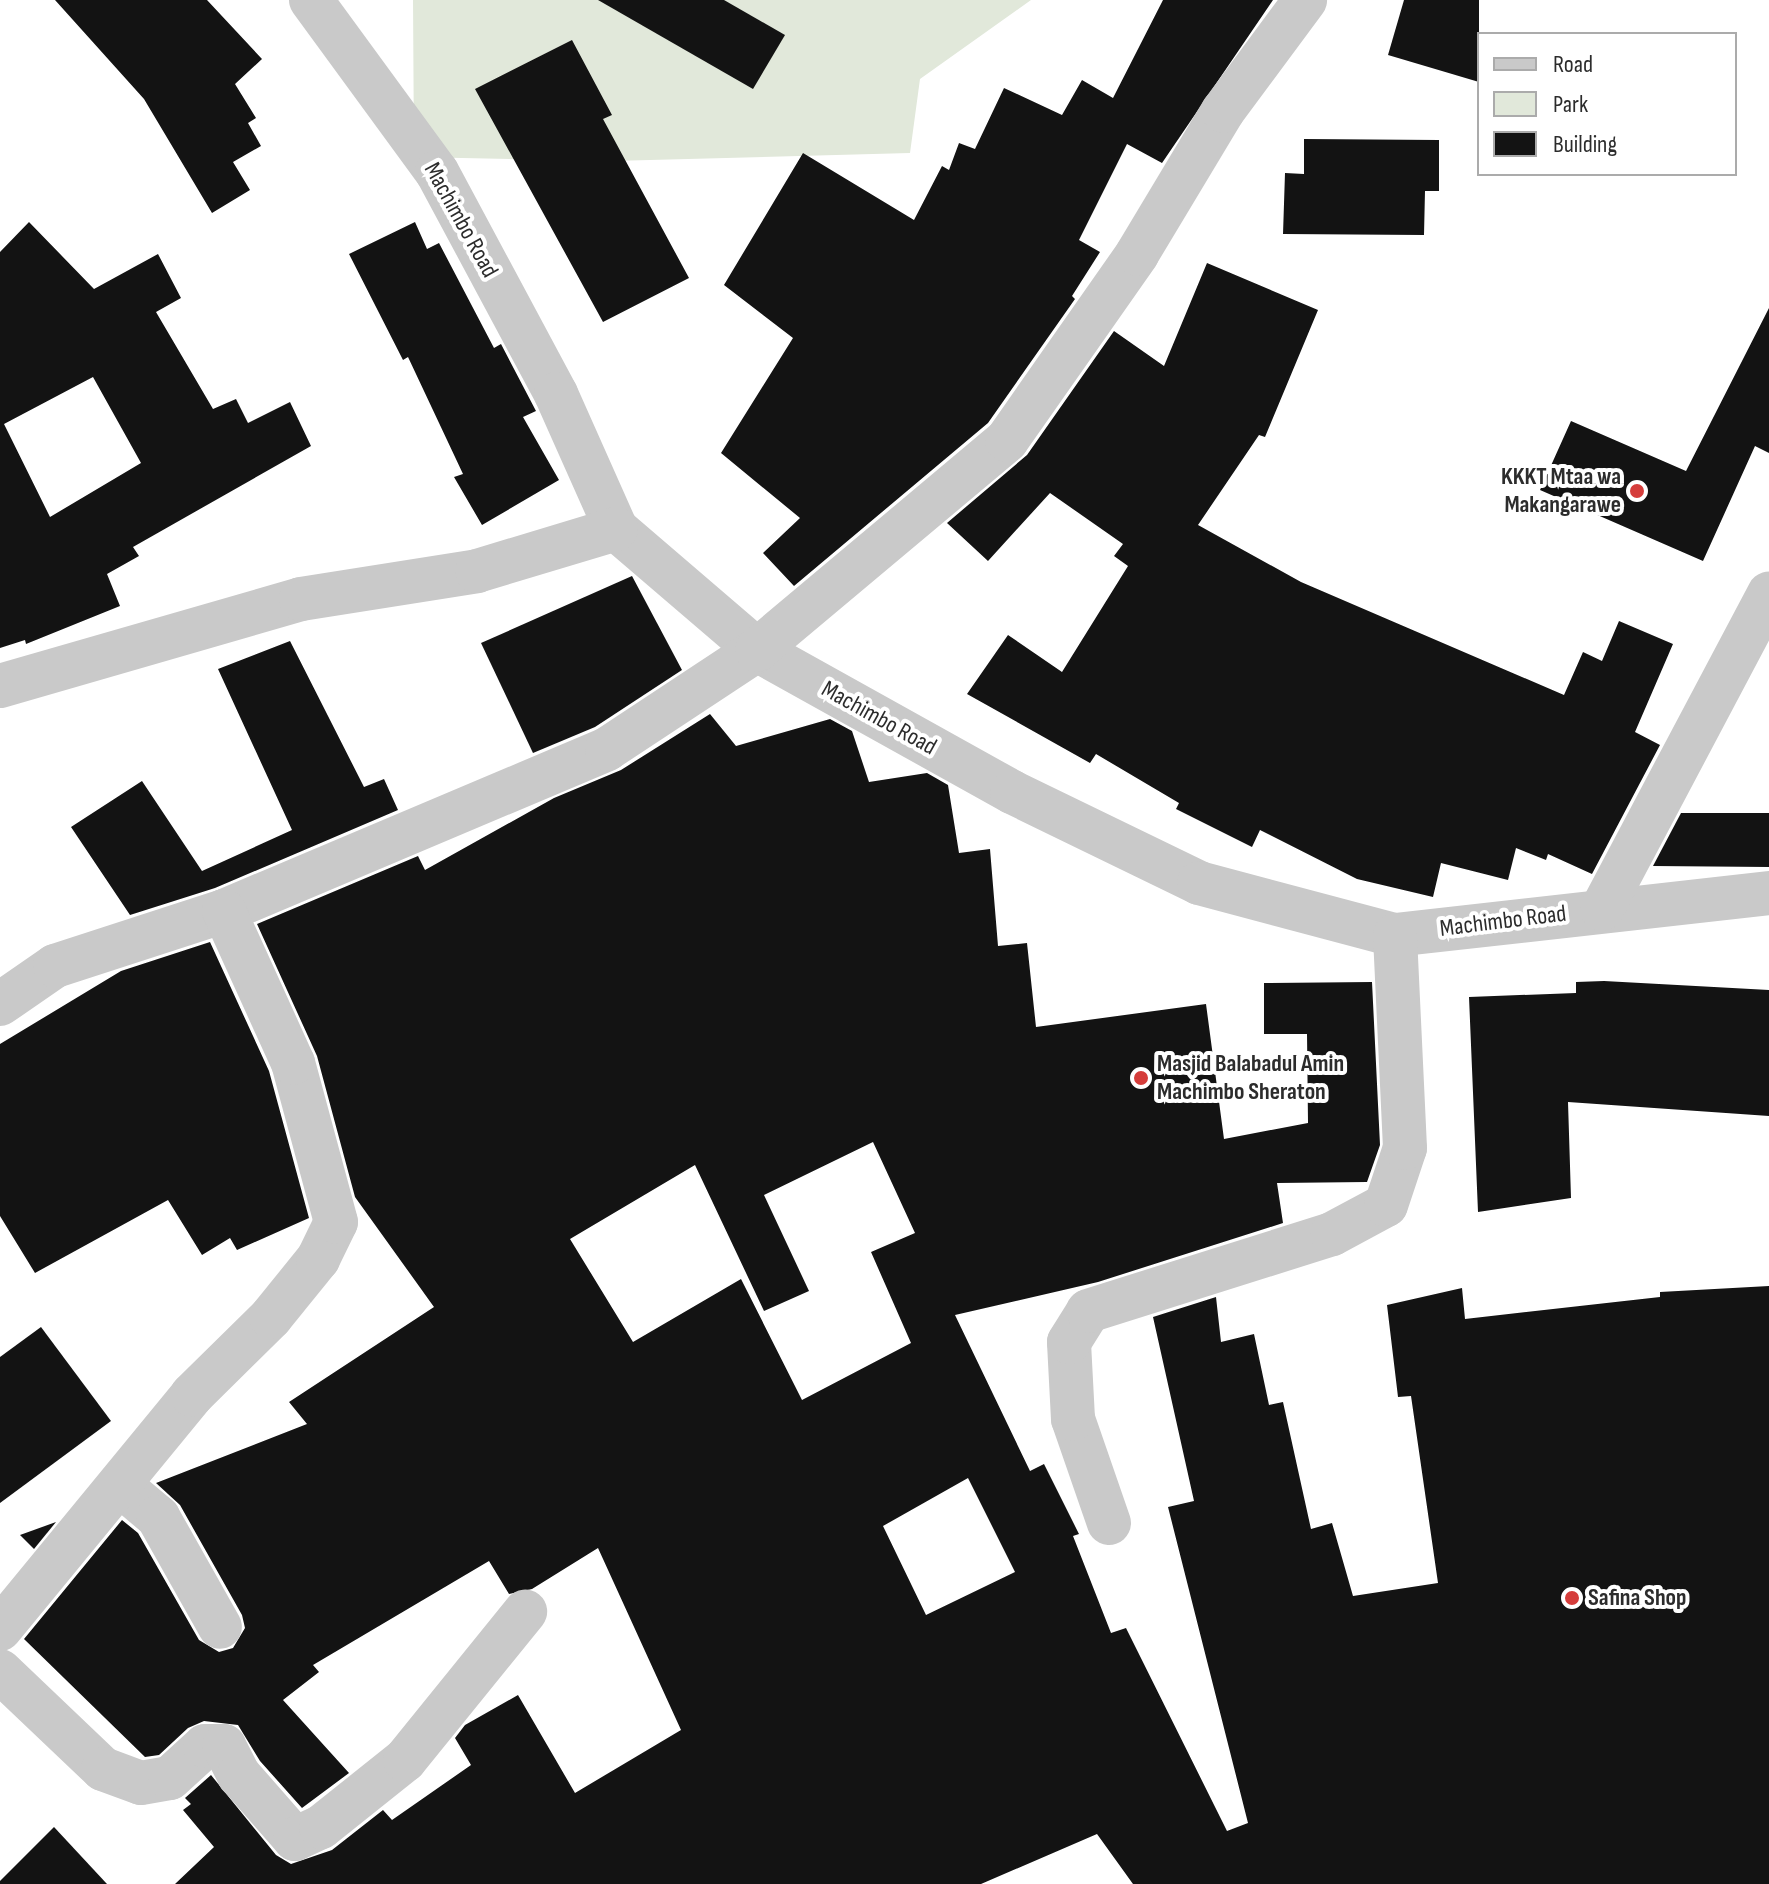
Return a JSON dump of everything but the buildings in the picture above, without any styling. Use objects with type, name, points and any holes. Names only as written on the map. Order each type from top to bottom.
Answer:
[{"type":"street","name":"Machimbo Road","points":[[311,0],[437,172],[556,394],[616,529],[757,650],[1012,792],[1199,883],[1395,935],[1602,909],[1769,893]]},
{"type":"street","points":[[0,1004],[55,966],[224,911],[607,749],[757,650],[1007,440],[1137,254],[1223,111],[1305,0]]},
{"type":"street","points":[[0,686],[301,599],[477,571],[616,529]]},
{"type":"street","points":[[1602,909],[1769,593]]},
{"type":"street","points":[[0,1629],[192,1395],[271,1317],[318,1259],[336,1222],[293,1063],[224,911]]},
{"type":"street","points":[[1109,1523],[1073,1419],[1069,1342],[1088,1311],[1332,1234],[1386,1205],[1405,1148],[1395,935]]},
{"type":"street","points":[[120,1485],[158,1517],[220,1627]]},
{"type":"street","points":[[0,1671],[103,1769],[141,1783],[170,1778],[205,1746],[224,1746],[239,1775],[295,1839],[321,1827],[405,1760],[525,1612]]},
{"type":"green space","points":[[413,0],[1031,0],[920,79],[910,153],[612,161],[414,157]]},
{"type":"place","name":"KKKT Mtaa wa Makangarawe","points":[[1637,491]]},
{"type":"place","name":"Masjid Balabadul Amin Machimbo Sheraton","points":[[1141,1078]]},
{"type":"place","name":"Safina Shop","points":[[1572,1598]]}]
